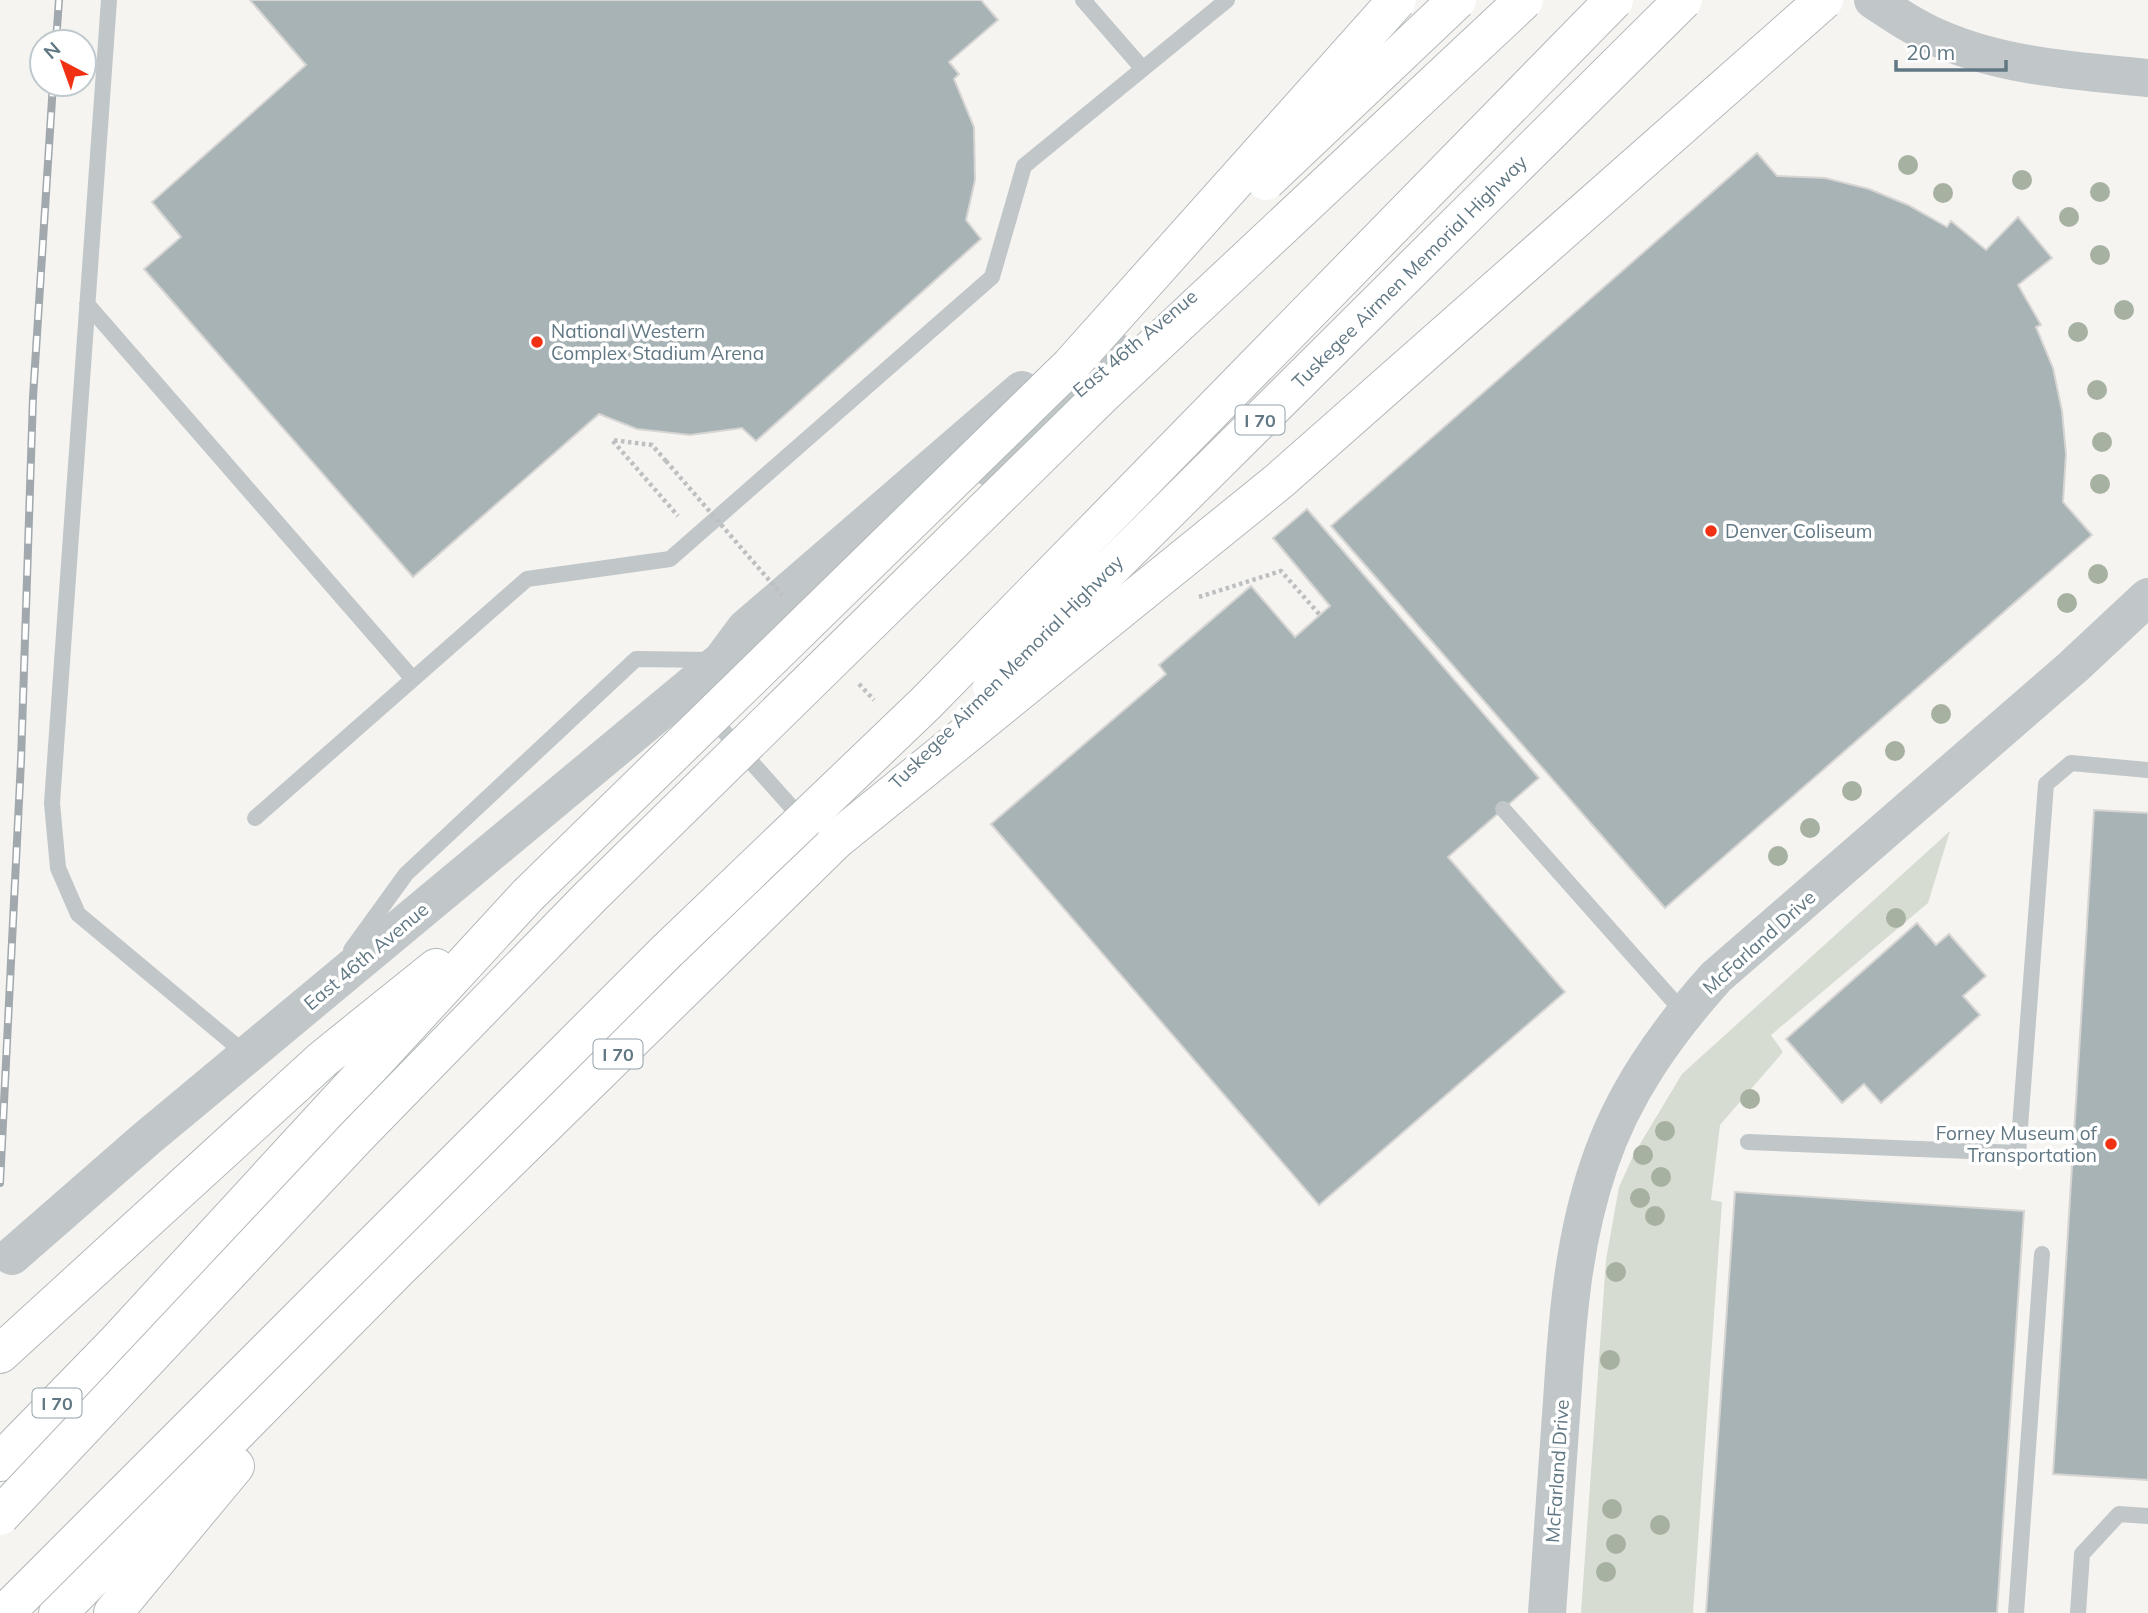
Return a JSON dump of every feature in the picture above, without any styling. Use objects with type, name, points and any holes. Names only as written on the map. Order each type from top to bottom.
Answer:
[{"type":"highway","points":[[1071,365],[1396,0]]},
{"type":"highway","name":"I 70","points":[[0,1462],[115,1344],[528,895],[1071,365],[1457,0]]},
{"type":"highway","points":[[0,1516],[357,1136],[591,896],[1102,395],[1524,0]]},
{"type":"highway","points":[[5,1613],[666,951],[926,702],[1614,0]]},
{"type":"highway","name":"Tuskegee Airmen Memorial Highway","points":[[836,840],[1683,0]]},
{"type":"highway","points":[[836,840],[1279,481],[1824,0]]},
{"type":"highway","name":"I 70","points":[[58,1613],[399,1268],[836,840]]},
{"type":"highway","points":[[0,1354],[323,1059],[528,895]]},
{"type":"highway","points":[[113,1613],[399,1268]]},
{"type":"street","name":"East 46th Avenue","points":[[12,1256],[317,997],[696,699],[745,629],[1474,0]]},
{"type":"street","name":"East 46th Avenue","points":[[722,660],[765,658],[1537,0]]},
{"type":"street","points":[[1873,0],[1936,38],[1976,53],[2035,67],[2148,78]]},
{"type":"street","name":"McFarland Drive","points":[[1547,1613],[1568,1312],[1576,1253],[1599,1163],[1635,1085],[1684,1013],[1716,977],[2073,667],[2148,597]]},
{"type":"lane","points":[[109,0],[52,823],[58,868],[78,914],[247,1055]]},
{"type":"lane","points":[[1083,0],[1143,69]]},
{"type":"lane","points":[[255,818],[527,579],[670,559],[992,277],[1024,166],[1227,0]]},
{"type":"lane","points":[[88,304],[413,679]]},
{"type":"lane","points":[[317,997],[406,874],[636,659],[722,660]]},
{"type":"lane","points":[[696,699],[795,811]]},
{"type":"lane","points":[[1748,1142],[2018,1153],[2046,784],[2071,763],[2148,770]]},
{"type":"lane","points":[[1503,809],[1684,1013]]},
{"type":"lane","points":[[2015,1613],[2042,1254]]},
{"type":"lane","points":[[2078,1613],[2082,1554],[2119,1514],[2148,1516]]},
{"type":"path","points":[[666,461],[652,445],[612,440],[695,536]]},
{"type":"shaded area","points":[[1950,831],[1928,903],[1771,1035],[1783,1052],[1720,1125],[1711,1200],[1722,1202],[1693,1613],[1581,1613],[1606,1260],[1619,1187],[1634,1154],[1682,1074]]},
{"type":"building","name":"National Western Complex Stadium Arena","points":[[250,0],[981,0],[998,20],[949,62],[959,74],[954,79],[974,127],[975,180],[966,220],[981,239],[756,441],[742,428],[690,435],[637,429],[599,414],[413,577],[144,269],[181,237],[152,202],[306,65]]},
{"type":"building","name":"Denver Coliseum","points":[[1757,153],[1777,176],[1825,178],[1869,189],[1908,205],[1947,227],[1951,221],[1986,250],[2018,217],[2052,258],[2018,285],[2041,325],[2036,327],[2053,368],[2062,411],[2066,454],[2063,502],[2092,535],[1665,908],[1331,526]]},
{"type":"building","points":[[1307,509],[1539,778],[1448,857],[1565,992],[1319,1205],[991,824],[1166,674],[1159,665],[1251,586],[1295,637],[1330,606],[1273,538]]},
{"type":"building","name":"Forney Museum of Transportation","points":[[2094,810],[2148,813],[2148,1480],[2053,1474]]},
{"type":"building","points":[[1917,923],[1936,945],[1949,934],[1986,976],[1963,996],[1980,1015],[1881,1103],[1864,1084],[1842,1103],[1786,1039]]},
{"type":"building","points":[[1735,1192],[2024,1211],[1997,1613],[1706,1613]]},
{"type":"railway","points":[[57,28],[59,0]]},
{"type":"railway","points":[[0,1183],[21,761],[33,397],[52,98]]},
{"type":"place","name":"National Western Complex Stadium Arena","points":[[537,342]]},
{"type":"place","name":"Denver Coliseum","points":[[1711,531]]},
{"type":"place","name":"Forney Museum of Transportation","points":[[2111,1144]]}]
